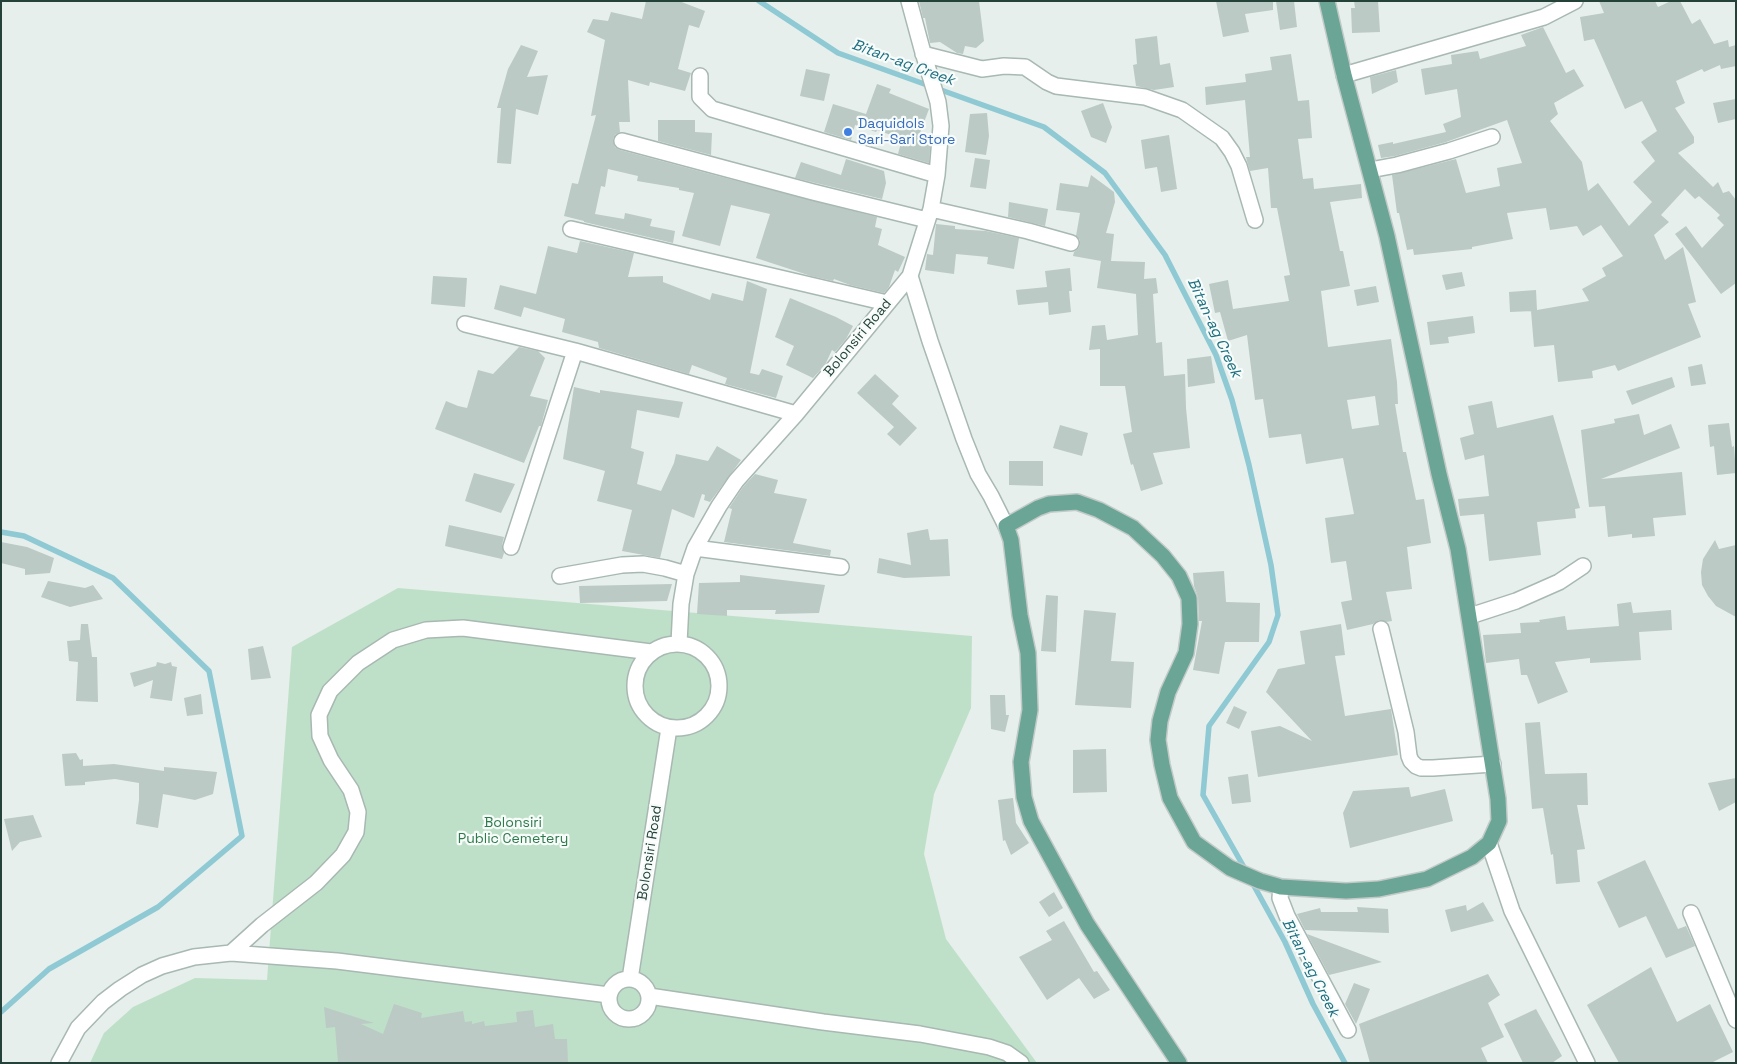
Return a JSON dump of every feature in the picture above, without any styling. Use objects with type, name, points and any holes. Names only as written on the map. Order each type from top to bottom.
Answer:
[{"type":"main road","points":[[1179,1063],[1087,924],[1031,821],[1024,797],[1021,762],[1030,710],[1028,653],[1019,606],[1011,540],[1006,526],[1049,504],[1077,502],[1099,510],[1133,528],[1163,556],[1179,576],[1189,598],[1190,624],[1186,653],[1168,692],[1160,721],[1158,740],[1162,766],[1170,798],[1194,842],[1230,868],[1245,876],[1281,887],[1346,891],[1379,889],[1427,878],[1472,857],[1489,843],[1499,821],[1493,764],[1458,548],[1439,474],[1396,274],[1344,75],[1327,1]]},
{"type":"street","name":"Bolonsiri Road","points":[[679,643],[681,604],[686,574],[695,548],[719,506],[736,481],[796,414],[910,276],[929,214],[937,175],[941,126],[938,102],[909,1]]},
{"type":"street","points":[[1344,75],[1544,17],[1575,1]]},
{"type":"street","points":[[925,61],[982,69],[1004,66],[1025,67],[1056,86],[1145,97],[1182,110],[1222,138],[1232,152],[1239,166],[1256,220]]},
{"type":"street","points":[[700,76],[700,97],[712,109],[937,175]]},
{"type":"street","points":[[1370,170],[1449,151],[1492,137]]},
{"type":"street","points":[[622,141],[812,192],[1028,231],[1072,243]]},
{"type":"street","points":[[571,229],[887,303]]},
{"type":"street","points":[[910,276],[964,439],[978,474],[1006,526]]},
{"type":"street","points":[[464,324],[575,351],[796,414]]},
{"type":"street","points":[[511,546],[575,351]]},
{"type":"street","points":[[695,548],[840,567]]},
{"type":"street","points":[[560,576],[622,565],[643,564],[686,574]]},
{"type":"street","points":[[1470,616],[1516,601],[1559,582],[1583,566]]},
{"type":"street","points":[[231,953],[262,925],[316,883],[343,855],[356,832],[358,812],[351,790],[331,760],[320,736],[319,715],[330,691],[358,663],[393,640],[426,630],[463,628],[651,652]]},
{"type":"street","points":[[1382,628],[1406,732],[1409,756],[1416,766],[1433,768],[1493,764]]},
{"type":"street","points":[[679,643],[697,648],[707,655],[715,665],[719,676],[720,688],[718,700],[704,719],[693,725],[669,728],[658,724],[640,707],[636,696],[635,684],[637,672],[642,661],[651,652],[662,646],[679,643]]},
{"type":"street","name":"Bolonsiri Road","points":[[630,979],[669,728]]},
{"type":"street","points":[[1489,843],[1512,911],[1587,1063]]},
{"type":"street","points":[[1281,887],[1280,898],[1287,916],[1348,1030]]},
{"type":"street","points":[[1691,913],[1736,1020]]},
{"type":"street","points":[[60,1063],[78,1028],[103,1002],[142,974],[194,956],[231,953],[336,961],[609,995]]},
{"type":"street","points":[[630,979],[637,980],[643,984],[649,996],[646,1010],[635,1018],[628,1019],[616,1014],[611,1008],[609,995],[617,983],[630,979]]},
{"type":"street","points":[[649,996],[823,1022],[920,1034],[989,1047],[1007,1053],[1021,1063]]},
{"type":"green space","name":"Bolonsiri Public Cemetery","points":[[398,588],[972,636],[971,708],[934,794],[924,854],[946,939],[1037,1063],[90,1063],[104,1033],[133,1007],[195,978],[267,980],[292,647]]},
{"type":"building","points":[[646,1],[679,1],[705,11],[699,28],[689,25],[678,69],[691,73],[685,91],[650,82],[649,86],[628,80],[630,122],[619,122],[620,132],[613,139],[615,147],[620,150],[877,217],[875,227],[882,229],[878,245],[905,257],[898,272],[895,270],[889,287],[884,293],[834,279],[833,281],[811,276],[756,258],[770,214],[731,205],[720,246],[682,236],[694,193],[679,190],[679,188],[637,181],[638,176],[608,169],[605,187],[601,186],[595,214],[624,219],[625,213],[652,219],[650,226],[675,231],[673,243],[564,216],[572,183],[578,184],[596,115],[591,116],[605,40],[587,32],[593,19],[608,21],[611,12],[642,19]]},
{"type":"building","points":[[919,1],[979,1],[984,41],[976,48],[965,46],[963,54],[957,53],[940,42],[930,43]]},
{"type":"building","points":[[1216,1],[1273,1],[1273,10],[1245,14],[1249,32],[1223,37]]},
{"type":"building","points":[[1276,1],[1294,1],[1297,27],[1280,30]]},
{"type":"building","points":[[1354,1],[1378,1],[1380,32],[1352,33],[1351,8],[1355,8]]},
{"type":"building","points":[[1599,1],[1655,1],[1658,7],[1671,1],[1680,1],[1692,24],[1700,19],[1714,44],[1728,40],[1729,47],[1736,45],[1736,66],[1721,69],[1720,65],[1704,72],[1702,69],[1676,81],[1685,103],[1675,108],[1694,137],[1694,143],[1678,153],[1713,187],[1718,182],[1723,193],[1729,191],[1736,200],[1736,283],[1721,294],[1675,234],[1686,226],[1702,248],[1724,225],[1717,218],[1720,215],[1699,196],[1695,199],[1685,189],[1661,215],[1669,222],[1654,235],[1665,260],[1683,247],[1696,302],[1688,304],[1701,337],[1618,371],[1615,365],[1592,371],[1593,378],[1558,382],[1554,345],[1534,347],[1531,311],[1510,312],[1509,292],[1536,290],[1537,310],[1589,301],[1582,289],[1606,276],[1602,268],[1623,256],[1601,225],[1583,236],[1577,226],[1550,230],[1546,208],[1507,213],[1513,239],[1472,247],[1472,249],[1414,255],[1413,249],[1407,250],[1399,213],[1397,213],[1392,175],[1456,159],[1466,193],[1500,186],[1497,168],[1522,163],[1507,120],[1446,142],[1395,156],[1381,158],[1378,145],[1393,142],[1393,144],[1446,132],[1443,124],[1461,117],[1457,89],[1425,95],[1421,69],[1452,64],[1451,55],[1478,51],[1480,59],[1526,46],[1521,35],[1543,27],[1566,73],[1574,69],[1584,86],[1554,103],[1558,114],[1550,121],[1582,162],[1588,191],[1598,183],[1629,226],[1652,202],[1633,182],[1655,161],[1641,142],[1657,131],[1642,101],[1625,109],[1594,39],[1584,41],[1580,17],[1604,13]]},
{"type":"building","points":[[1157,36],[1160,65],[1170,63],[1174,87],[1154,90],[1136,86],[1133,65],[1137,64],[1135,39]]},
{"type":"building","points":[[521,45],[538,51],[527,77],[548,75],[538,115],[516,109],[511,164],[497,163],[501,108],[497,108],[508,69]]},
{"type":"building","points":[[1291,54],[1298,101],[1309,100],[1312,138],[1298,139],[1303,179],[1313,178],[1314,189],[1361,184],[1362,198],[1330,202],[1340,251],[1343,251],[1350,286],[1321,291],[1328,347],[1391,339],[1397,382],[1398,404],[1395,404],[1403,452],[1406,452],[1416,500],[1424,499],[1431,543],[1407,547],[1412,589],[1386,592],[1392,621],[1379,620],[1373,624],[1347,630],[1341,602],[1352,600],[1346,561],[1331,563],[1325,518],[1354,514],[1343,458],[1306,464],[1301,434],[1269,438],[1263,399],[1255,400],[1247,335],[1228,341],[1220,312],[1215,313],[1209,284],[1228,280],[1233,309],[1289,301],[1284,276],[1290,275],[1277,208],[1271,208],[1268,168],[1250,171],[1246,157],[1250,157],[1245,100],[1206,105],[1205,87],[1246,82],[1245,74],[1272,70],[1270,57]],"holes":[[[1375,396],[1379,425],[1352,429],[1347,400]]]},
{"type":"building","points":[[806,69],[830,74],[824,101],[800,96]]},
{"type":"building","points":[[1396,70],[1398,82],[1372,94],[1370,77]]},
{"type":"building","points":[[877,84],[891,89],[889,93],[929,109],[920,133],[931,136],[929,163],[898,154],[902,139],[877,130],[876,132],[855,125],[851,140],[824,132],[833,104],[866,114]]},
{"type":"building","points":[[1736,99],[1736,119],[1718,123],[1713,103]]},
{"type":"building","points":[[1103,103],[1112,127],[1106,143],[1091,137],[1081,111]]},
{"type":"building","points":[[987,113],[989,136],[986,155],[965,152],[970,114]]},
{"type":"building","points":[[658,120],[695,120],[695,132],[712,133],[711,155],[658,141]]},
{"type":"building","points":[[1169,135],[1177,189],[1161,192],[1157,167],[1145,169],[1141,140]]},
{"type":"building","points":[[975,158],[990,160],[986,189],[970,187]]},
{"type":"building","points":[[846,159],[884,171],[886,183],[882,199],[795,178],[801,162],[841,175]]},
{"type":"building","points":[[1091,175],[1114,192],[1115,202],[1106,233],[1114,234],[1111,261],[1145,262],[1144,279],[1156,278],[1158,293],[1153,294],[1156,343],[1162,342],[1164,376],[1185,374],[1190,448],[1153,453],[1163,484],[1141,491],[1133,464],[1131,465],[1123,434],[1132,432],[1125,386],[1100,386],[1100,349],[1089,350],[1092,326],[1105,325],[1107,340],[1138,335],[1136,294],[1097,288],[1101,261],[1073,256],[1080,245],[1080,240],[1076,236],[1080,213],[1056,210],[1060,183],[1088,187]]},
{"type":"building","points":[[1009,202],[1048,209],[1045,226],[1008,217]]},
{"type":"building","points":[[936,224],[955,226],[955,229],[986,231],[1019,238],[1014,269],[987,264],[988,257],[956,254],[954,274],[925,270],[927,254],[933,255]]},
{"type":"building","points":[[580,241],[634,253],[628,277],[663,276],[663,282],[710,300],[712,293],[743,301],[747,281],[767,289],[750,373],[759,375],[762,369],[783,376],[776,398],[725,384],[727,378],[692,365],[689,374],[599,348],[598,342],[562,332],[565,319],[524,307],[521,317],[494,309],[500,285],[536,294],[548,246],[577,253]]},
{"type":"building","points":[[1070,268],[1072,291],[1069,291],[1071,312],[1049,315],[1048,302],[1018,305],[1016,290],[1047,287],[1045,271]]},
{"type":"building","points":[[1462,272],[1465,286],[1446,290],[1442,275]]},
{"type":"building","points":[[433,276],[467,278],[465,307],[431,304]]},
{"type":"building","points":[[1376,286],[1379,302],[1357,306],[1354,290]]},
{"type":"building","points":[[790,298],[853,326],[846,339],[835,352],[832,350],[825,365],[813,378],[786,365],[794,346],[775,337]]},
{"type":"building","points":[[1473,316],[1475,333],[1448,337],[1449,343],[1430,345],[1427,322]]},
{"type":"building","points":[[519,347],[538,351],[545,358],[530,396],[548,400],[541,426],[539,426],[524,463],[435,429],[446,401],[467,408],[478,370],[493,374]]},
{"type":"building","points":[[1211,356],[1215,383],[1188,387],[1187,359]]},
{"type":"building","points":[[1702,364],[1706,384],[1691,386],[1688,367]]},
{"type":"building","points":[[875,374],[899,396],[892,404],[917,428],[900,446],[887,434],[894,427],[857,393]]},
{"type":"building","points":[[1672,377],[1675,387],[1632,405],[1626,391]]},
{"type":"building","points":[[574,387],[600,393],[600,390],[683,402],[679,418],[637,410],[631,448],[644,452],[637,484],[661,491],[674,463],[676,454],[708,461],[717,446],[741,460],[710,502],[704,500],[705,495],[702,494],[694,518],[672,509],[660,558],[622,551],[632,510],[597,501],[605,471],[563,459]]},
{"type":"building","points":[[1492,401],[1497,428],[1553,415],[1580,508],[1575,509],[1576,518],[1537,522],[1541,555],[1489,561],[1484,514],[1460,516],[1458,499],[1489,496],[1484,455],[1465,460],[1460,438],[1474,434],[1468,406]]},
{"type":"building","points":[[1639,414],[1644,435],[1671,424],[1680,448],[1601,479],[1682,472],[1686,515],[1653,518],[1655,536],[1632,538],[1632,534],[1608,537],[1605,506],[1589,507],[1581,430],[1615,423],[1614,419]]},
{"type":"building","points":[[1729,423],[1732,447],[1734,446],[1736,473],[1717,475],[1714,446],[1710,447],[1708,425]]},
{"type":"building","points":[[1060,425],[1088,433],[1082,456],[1053,448]]},
{"type":"building","points":[[1009,461],[1043,461],[1043,486],[1009,485]]},
{"type":"building","points":[[474,473],[515,484],[501,513],[465,501]]},
{"type":"building","points":[[755,474],[778,480],[774,493],[807,499],[793,543],[831,550],[830,556],[724,542],[732,509],[729,508],[743,487]]},
{"type":"building","points":[[449,525],[504,537],[502,559],[445,546]]},
{"type":"building","points":[[928,529],[930,540],[948,539],[950,576],[904,578],[877,573],[879,558],[911,565],[907,533]]},
{"type":"building","points":[[1715,540],[1719,549],[1736,545],[1736,617],[1716,606],[1702,585],[1703,559]]},
{"type":"building","points":[[1,542],[27,547],[54,558],[50,573],[25,575],[25,569],[1,563]]},
{"type":"building","points":[[1224,571],[1226,602],[1260,603],[1259,642],[1225,642],[1219,674],[1193,670],[1202,621],[1199,621],[1198,597],[1194,586],[1193,573]]},
{"type":"building","points":[[740,575],[825,585],[819,613],[775,614],[776,610],[727,610],[727,616],[697,614],[699,583],[740,582]]},
{"type":"building","points":[[48,581],[85,588],[93,585],[103,599],[70,607],[41,597]]},
{"type":"building","points":[[672,584],[667,601],[580,603],[579,586]]},
{"type":"building","points":[[1046,595],[1058,596],[1056,652],[1041,651]]},
{"type":"building","points":[[1631,602],[1633,613],[1671,610],[1672,630],[1639,632],[1641,660],[1590,663],[1590,658],[1555,662],[1568,692],[1538,704],[1527,675],[1521,675],[1519,659],[1486,663],[1483,635],[1521,633],[1520,623],[1540,622],[1539,620],[1565,616],[1567,630],[1619,626],[1617,604]]},
{"type":"building","points":[[1084,610],[1116,613],[1111,661],[1134,662],[1131,708],[1075,705]]},
{"type":"building","points":[[81,624],[88,624],[92,657],[97,657],[98,702],[76,701],[78,662],[69,661],[67,641],[80,640]]},
{"type":"building","points":[[1341,624],[1345,655],[1335,656],[1345,716],[1391,709],[1398,755],[1258,777],[1251,731],[1280,726],[1312,741],[1266,692],[1278,669],[1305,664],[1300,631]]},
{"type":"building","points":[[263,646],[271,678],[251,680],[248,649]]},
{"type":"building","points":[[157,662],[165,664],[171,662],[172,666],[177,667],[172,701],[150,698],[153,680],[134,687],[130,673],[156,666]]},
{"type":"building","points":[[201,694],[203,714],[187,716],[184,698]]},
{"type":"building","points":[[990,695],[1005,695],[1006,715],[1009,715],[1005,732],[991,729]]},
{"type":"building","points":[[1234,706],[1247,712],[1239,729],[1226,723]]},
{"type":"building","points":[[1540,722],[1545,774],[1587,773],[1588,805],[1577,805],[1585,849],[1577,850],[1580,882],[1556,884],[1553,854],[1551,855],[1543,808],[1532,809],[1525,723]]},
{"type":"building","points":[[1106,749],[1107,792],[1073,793],[1073,750]]},
{"type":"building","points":[[76,753],[80,760],[83,759],[83,766],[114,764],[164,771],[164,767],[217,772],[213,794],[195,800],[163,794],[158,828],[136,824],[139,783],[115,779],[85,782],[85,785],[65,786],[62,754]]},
{"type":"building","points":[[1248,774],[1251,802],[1232,804],[1228,777]]},
{"type":"building","points":[[1736,778],[1736,802],[1719,811],[1708,783]]},
{"type":"building","points":[[1409,787],[1411,797],[1445,789],[1453,821],[1350,848],[1343,813],[1353,791]]},
{"type":"building","points":[[1013,798],[1016,823],[1029,843],[1011,855],[1005,840],[1003,841],[998,800]]},
{"type":"building","points":[[33,815],[42,837],[20,842],[12,851],[4,819]]},
{"type":"building","points":[[1645,860],[1678,929],[1686,926],[1695,946],[1666,958],[1646,916],[1619,928],[1597,882]]},
{"type":"building","points":[[1054,892],[1063,908],[1049,917],[1039,902]]},
{"type":"building","points":[[1483,902],[1494,921],[1451,932],[1445,910],[1466,905],[1467,911]]},
{"type":"building","points":[[1357,907],[1388,909],[1389,933],[1305,930],[1297,914],[1320,908],[1321,912],[1358,912]]},
{"type":"building","points":[[1064,921],[1094,972],[1097,971],[1110,990],[1094,999],[1079,978],[1047,1000],[1019,957],[1052,940],[1046,931]]},
{"type":"building","points":[[1307,934],[1382,962],[1329,975]]},
{"type":"building","points":[[1651,967],[1677,1022],[1710,1004],[1733,1052],[1711,1063],[1619,1063],[1587,1005]]},
{"type":"building","points":[[1488,974],[1500,995],[1488,1003],[1504,1037],[1481,1048],[1488,1063],[1370,1063],[1359,1024]]},
{"type":"building","points":[[1354,983],[1370,989],[1356,1024],[1345,1004]]},
{"type":"building","points":[[394,1004],[422,1013],[421,1018],[463,1011],[465,1022],[472,1021],[472,1024],[484,1021],[485,1026],[517,1022],[516,1012],[533,1010],[535,1027],[553,1024],[555,1039],[567,1039],[568,1063],[338,1063],[335,1027],[326,1028],[324,1007],[374,1023],[361,1024],[383,1034]]},
{"type":"building","points":[[1536,1009],[1562,1056],[1552,1063],[1523,1063],[1504,1024]]},
{"type":"waterway","name":"Bitan-ag Creek","points":[[759,1],[838,53],[1044,127],[1105,173],[1165,255],[1216,355],[1232,400],[1249,465],[1271,565],[1278,615],[1269,642],[1209,726],[1203,795],[1245,869]]},
{"type":"waterway","points":[[1,532],[24,536],[113,578],[209,671],[242,836],[158,907],[49,969],[1,1012]]},
{"type":"waterway","name":"Bitan-ag Creek","points":[[1253,884],[1285,942],[1313,1004],[1345,1063]]},
{"type":"place","name":"Daquidols Sari-Sari Store","points":[[848,132]]}]
